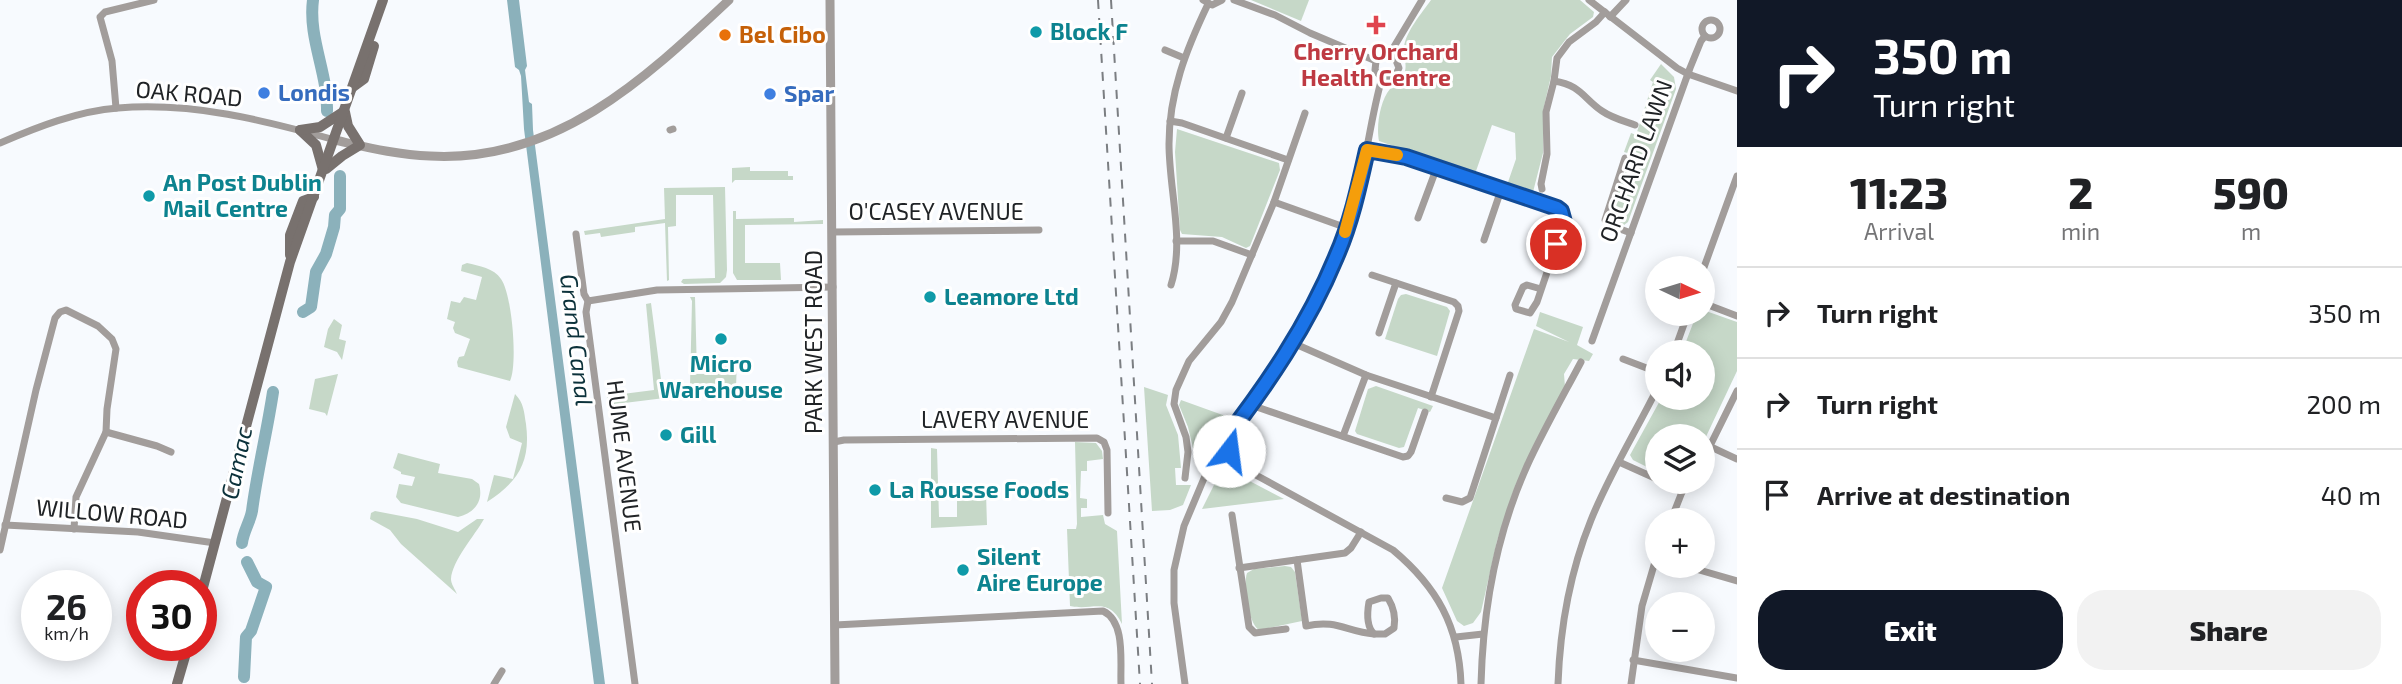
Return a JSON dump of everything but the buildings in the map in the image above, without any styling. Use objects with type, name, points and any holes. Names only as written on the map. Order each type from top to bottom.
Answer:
[{"type":"main road","points":[[208,570],[290,262],[353,87],[364,79],[374,46],[372,31],[383,0]]},
{"type":"main road","points":[[300,130],[320,127],[344,111]]},
{"type":"main road","points":[[323,173],[330,165],[360,145],[348,127],[344,111]]},
{"type":"main road","points":[[300,130],[316,145],[323,173]]},
{"type":"main road","points":[[177,684],[184,661]]},
{"type":"street","points":[[116,108],[112,61],[100,17],[105,12],[154,0]]},
{"type":"street","points":[[335,140],[431,156],[463,156],[509,148],[546,135],[577,122],[617,98],[729,0]]},
{"type":"street","name":"PARK WEST ROAD","points":[[830,0],[835,684]]},
{"type":"street","points":[[1171,285],[1176,241],[1169,146],[1175,83],[1205,2],[1216,5],[1222,0]]},
{"type":"street","points":[[1234,0],[1275,15],[1376,61]]},
{"type":"street","points":[[1389,55],[1422,0]]},
{"type":"street","points":[[1589,0],[1658,55],[1688,74],[1737,91]]},
{"type":"street","points":[[1542,189],[1547,154],[1546,112],[1557,58],[1561,50],[1626,0]]},
{"type":"street","name":"ORCHARD LAWN","points":[[1592,341],[1688,74],[1705,36]]},
{"type":"street","points":[[1165,50],[1184,58]]},
{"type":"street","points":[[1389,55],[1395,58],[1399,68],[1395,76],[1382,78],[1375,70],[1376,61],[1379,57],[1389,55]]},
{"type":"street","points":[[1222,443],[1229,451],[1227,462],[1219,467],[1210,464],[1205,456],[1210,444],[1222,443],[1251,405],[1293,343],[1337,257],[1367,150],[1382,78]]},
{"type":"street","points":[[1554,81],[1570,85],[1586,95],[1604,113],[1635,125]]},
{"type":"street","points":[[1226,138],[1242,93]]},
{"type":"street","name":"OAK ROAD","points":[[0,143],[55,121],[116,108],[171,106],[212,111],[335,140]]},
{"type":"street","points":[[1185,478],[1188,453],[1186,437],[1174,404],[1177,390],[1194,353],[1226,315],[1274,202],[1305,113]]},
{"type":"street","points":[[1170,121],[1288,160]]},
{"type":"street","points":[[1367,150],[1406,157],[1557,208],[1564,217],[1541,289]]},
{"type":"street","points":[[1631,167],[1624,161],[1605,220],[1609,225],[1631,233]]},
{"type":"street","points":[[1418,218],[1437,167]]},
{"type":"street","points":[[1708,256],[1737,176]]},
{"type":"street","points":[[1484,240],[1501,190]]},
{"type":"street","points":[[1274,202],[1347,228]]},
{"type":"street","name":"O'CASEY AVENUE","points":[[832,232],[1040,230]]},
{"type":"street","name":"HUME AVENUE","points":[[576,234],[587,301],[586,312],[635,684]]},
{"type":"street","points":[[1176,241],[1213,241],[1252,255]]},
{"type":"street","points":[[1372,275],[1454,302],[1458,306],[1459,312],[1431,397]]},
{"type":"street","points":[[1379,333],[1396,283]]},
{"type":"street","points":[[587,301],[657,290],[832,287]]},
{"type":"street","points":[[1715,308],[1737,316]]},
{"type":"street","points":[[0,550],[55,318],[66,310],[98,326],[115,344],[116,357],[106,415],[106,432],[76,497],[74,528]]},
{"type":"street","points":[[1293,343],[1366,375],[1496,418]]},
{"type":"street","points":[[1623,359],[1645,367]]},
{"type":"street","points":[[1481,684],[1483,634],[1489,589],[1505,527],[1526,467],[1581,362]]},
{"type":"street","points":[[1343,436],[1366,375]]},
{"type":"street","points":[[1446,498],[1461,502],[1470,498],[1510,375]]},
{"type":"street","points":[[1715,438],[1737,391]]},
{"type":"street","points":[[1251,405],[1403,457],[1411,452],[1425,412]]},
{"type":"street","points":[[1558,684],[1561,636],[1569,591],[1591,520],[1646,410]]},
{"type":"street","points":[[106,432],[171,452]]},
{"type":"street","name":"LAVERY AVENUE","points":[[834,442],[1098,438],[1104,442],[1107,450],[1108,513]]},
{"type":"street","points":[[1715,449],[1737,458]]},
{"type":"street","points":[[1188,453],[1205,456]]},
{"type":"street","points":[[1227,462],[1393,550],[1420,575],[1440,604],[1455,637],[1461,684]]},
{"type":"street","points":[[1619,462],[1645,474]]},
{"type":"street","points":[[1185,684],[1174,603],[1174,570],[1184,526],[1210,464]]},
{"type":"street","points":[[1232,515],[1249,627],[1255,632],[1286,629]]},
{"type":"street","name":"WILLOW ROAD","points":[[5,525],[138,532],[215,543]]},
{"type":"street","points":[[1239,568],[1345,553],[1361,532]]},
{"type":"street","points":[[1297,560],[1306,626],[1340,625],[1359,633],[1374,634],[1385,634],[1394,628],[1394,610],[1388,598],[1381,597],[1369,602],[1368,621],[1374,634]]},
{"type":"street","points":[[1715,575],[1737,581]]},
{"type":"street","points":[[1631,684],[1642,606],[1651,578]]},
{"type":"street","points":[[835,625],[1103,611],[1112,616],[1118,628],[1121,684]]},
{"type":"street","points":[[1455,637],[1483,634]]},
{"type":"street","points":[[1633,660],[1737,677]]},
{"type":"street","points":[[494,684],[502,671]]},
{"type":"green space","points":[[1251,0],[1309,0],[1301,21]]},
{"type":"green space","points":[[1431,0],[1580,0],[1594,12],[1593,17],[1570,34],[1552,57],[1551,76],[1543,111],[1543,153],[1533,192],[1507,185],[1516,159],[1515,133],[1492,125],[1475,174],[1379,141],[1381,107],[1390,89],[1405,71],[1405,41]]},
{"type":"green space","points":[[1661,64],[1674,77],[1676,89],[1628,222],[1624,225],[1610,220],[1609,216],[1626,170],[1632,170],[1634,166],[1629,162],[1631,154],[1624,152],[1631,133],[1636,135],[1653,82],[1650,80]]},
{"type":"green space","points":[[1177,129],[1279,163],[1280,170],[1250,246],[1246,248],[1222,237],[1182,234],[1175,152]]},
{"type":"green space","points":[[750,167],[750,171],[788,171],[788,176],[793,176],[793,180],[735,180],[732,183],[732,168]]},
{"type":"green space","points":[[725,187],[727,270],[726,277],[720,283],[681,282],[683,279],[715,278],[713,195],[676,195],[676,226],[668,227],[667,281],[665,223],[635,227],[635,232],[601,237],[600,233],[585,235],[584,231],[665,219],[664,188]]},
{"type":"green space","points":[[733,211],[736,211],[736,219],[794,218],[794,222],[823,220],[823,224],[745,225],[745,263],[780,263],[781,280],[737,280],[733,273]]},
{"type":"green space","points":[[467,263],[494,272],[505,287],[514,345],[510,381],[458,367],[459,357],[464,356],[470,339],[455,333],[455,322],[447,319],[451,301],[460,303],[464,297],[476,300],[482,277],[461,271],[462,265]]},
{"type":"green space","points":[[1406,294],[1447,307],[1450,311],[1437,356],[1385,339],[1398,299]]},
{"type":"green space","points":[[690,297],[695,297],[697,374],[708,374],[710,360],[737,358],[736,388],[698,389],[697,394],[608,405],[607,396],[654,390],[646,304],[651,303],[662,387],[690,386]]},
{"type":"green space","points":[[1540,312],[1583,327],[1577,345],[1593,354],[1589,361],[1573,359],[1564,374],[1565,387],[1515,486],[1497,541],[1481,612],[1473,623],[1464,626],[1457,621],[1442,588],[1534,329],[1569,342],[1536,326]]},
{"type":"green space","points":[[1715,314],[1737,322],[1737,371],[1712,424],[1647,424],[1655,410],[1715,410],[1715,340],[1687,340],[1692,326],[1715,326]]},
{"type":"green space","points":[[334,319],[342,325],[339,339],[346,341],[342,360],[337,352],[324,347],[328,329]]},
{"type":"green space","points":[[338,374],[327,416],[309,409],[315,379]]},
{"type":"green space","points":[[1376,386],[1433,406],[1430,412],[1418,408],[1404,447],[1399,448],[1355,431],[1368,389]]},
{"type":"green space","points":[[1144,387],[1168,395],[1166,405],[1178,435],[1181,468],[1175,468],[1176,485],[1191,485],[1183,505],[1170,510],[1152,511]]},
{"type":"green space","points":[[515,394],[522,404],[526,424],[524,460],[520,470],[507,487],[487,502],[494,475],[513,479],[522,443],[510,438],[506,427]]},
{"type":"green space","points":[[1181,400],[1231,418],[1200,449],[1193,448],[1179,405]]},
{"type":"green space","points":[[1645,428],[1645,466],[1633,460],[1630,455]]},
{"type":"green space","points":[[1075,442],[1096,443],[1102,451],[1103,459],[1087,461],[1087,471],[1081,471],[1080,498],[1087,499],[1087,508],[1081,508],[1081,517],[1103,515],[1105,524],[1117,531],[1122,624],[1117,615],[1105,607],[1070,606],[1067,529],[1076,529],[1077,524]]},
{"type":"green space","points":[[931,448],[937,449],[939,517],[957,517],[957,498],[963,498],[964,494],[986,493],[987,525],[931,528]]},
{"type":"green space","points":[[398,453],[440,464],[438,473],[472,479],[479,484],[480,490],[476,506],[469,513],[458,517],[401,503],[396,497],[399,484],[412,486],[415,477],[401,474],[393,468]]},
{"type":"green space","points":[[1226,474],[1240,476],[1284,499],[1202,509],[1217,479]]},
{"type":"green space","points":[[375,511],[417,519],[458,532],[477,519],[484,519],[452,572],[451,581],[457,594],[401,544],[390,530],[370,519],[371,513]]},
{"type":"green space","points":[[1291,567],[1295,572],[1302,621],[1259,630],[1252,620],[1247,603],[1247,573],[1254,569]]},
{"type":"water","points":[[507,0],[519,0],[529,102],[532,104],[533,130],[605,684],[594,684],[524,129],[521,76],[515,67]]},
{"type":"waterway","name":"Camac","points":[[313,0],[313,28],[325,83],[327,111]]},
{"type":"waterway","name":"Camac","points":[[303,312],[311,307],[316,272],[326,254],[335,215],[340,209],[340,176]]},
{"type":"waterway","name":"Camac","points":[[242,543],[252,511],[273,392]]},
{"type":"waterway","name":"Camac","points":[[244,677],[246,637],[251,631],[266,587],[257,582],[247,562]]},
{"type":"railway","points":[[1098,0],[1140,684]]},
{"type":"railway","points":[[1111,0],[1152,684]]},
{"type":"slow traffic","points":[[1345,232],[1367,150],[1397,155]]},
{"type":"place","name":"Cherry Orchard Health Centre","points":[[1376,25]]},
{"type":"place","name":"Block F","points":[[1036,32]]},
{"type":"place","name":"Bel Cibo","points":[[725,35]]},
{"type":"place","name":"Londis","points":[[264,93]]},
{"type":"place","name":"Spar","points":[[770,94]]},
{"type":"place","name":"An Post Dublin Mail Centre","points":[[149,196]]},
{"type":"place","name":"Leamore Ltd","points":[[930,297]]},
{"type":"place","name":"Micro Warehouse","points":[[721,339]]},
{"type":"place","name":"Gill","points":[[666,435]]},
{"type":"place","name":"La Rousse Foods","points":[[875,490]]},
{"type":"place","name":"Silent Aire Europe","points":[[963,570]]},
{"type":"route","points":[[1229,451],[1222,443],[1293,343],[1337,257],[1357,195],[1367,150],[1406,157],[1557,208],[1561,211],[1564,222],[1556,244]]},
{"type":"water label","name":"Grand Canal","points":[[576,340]]}]
